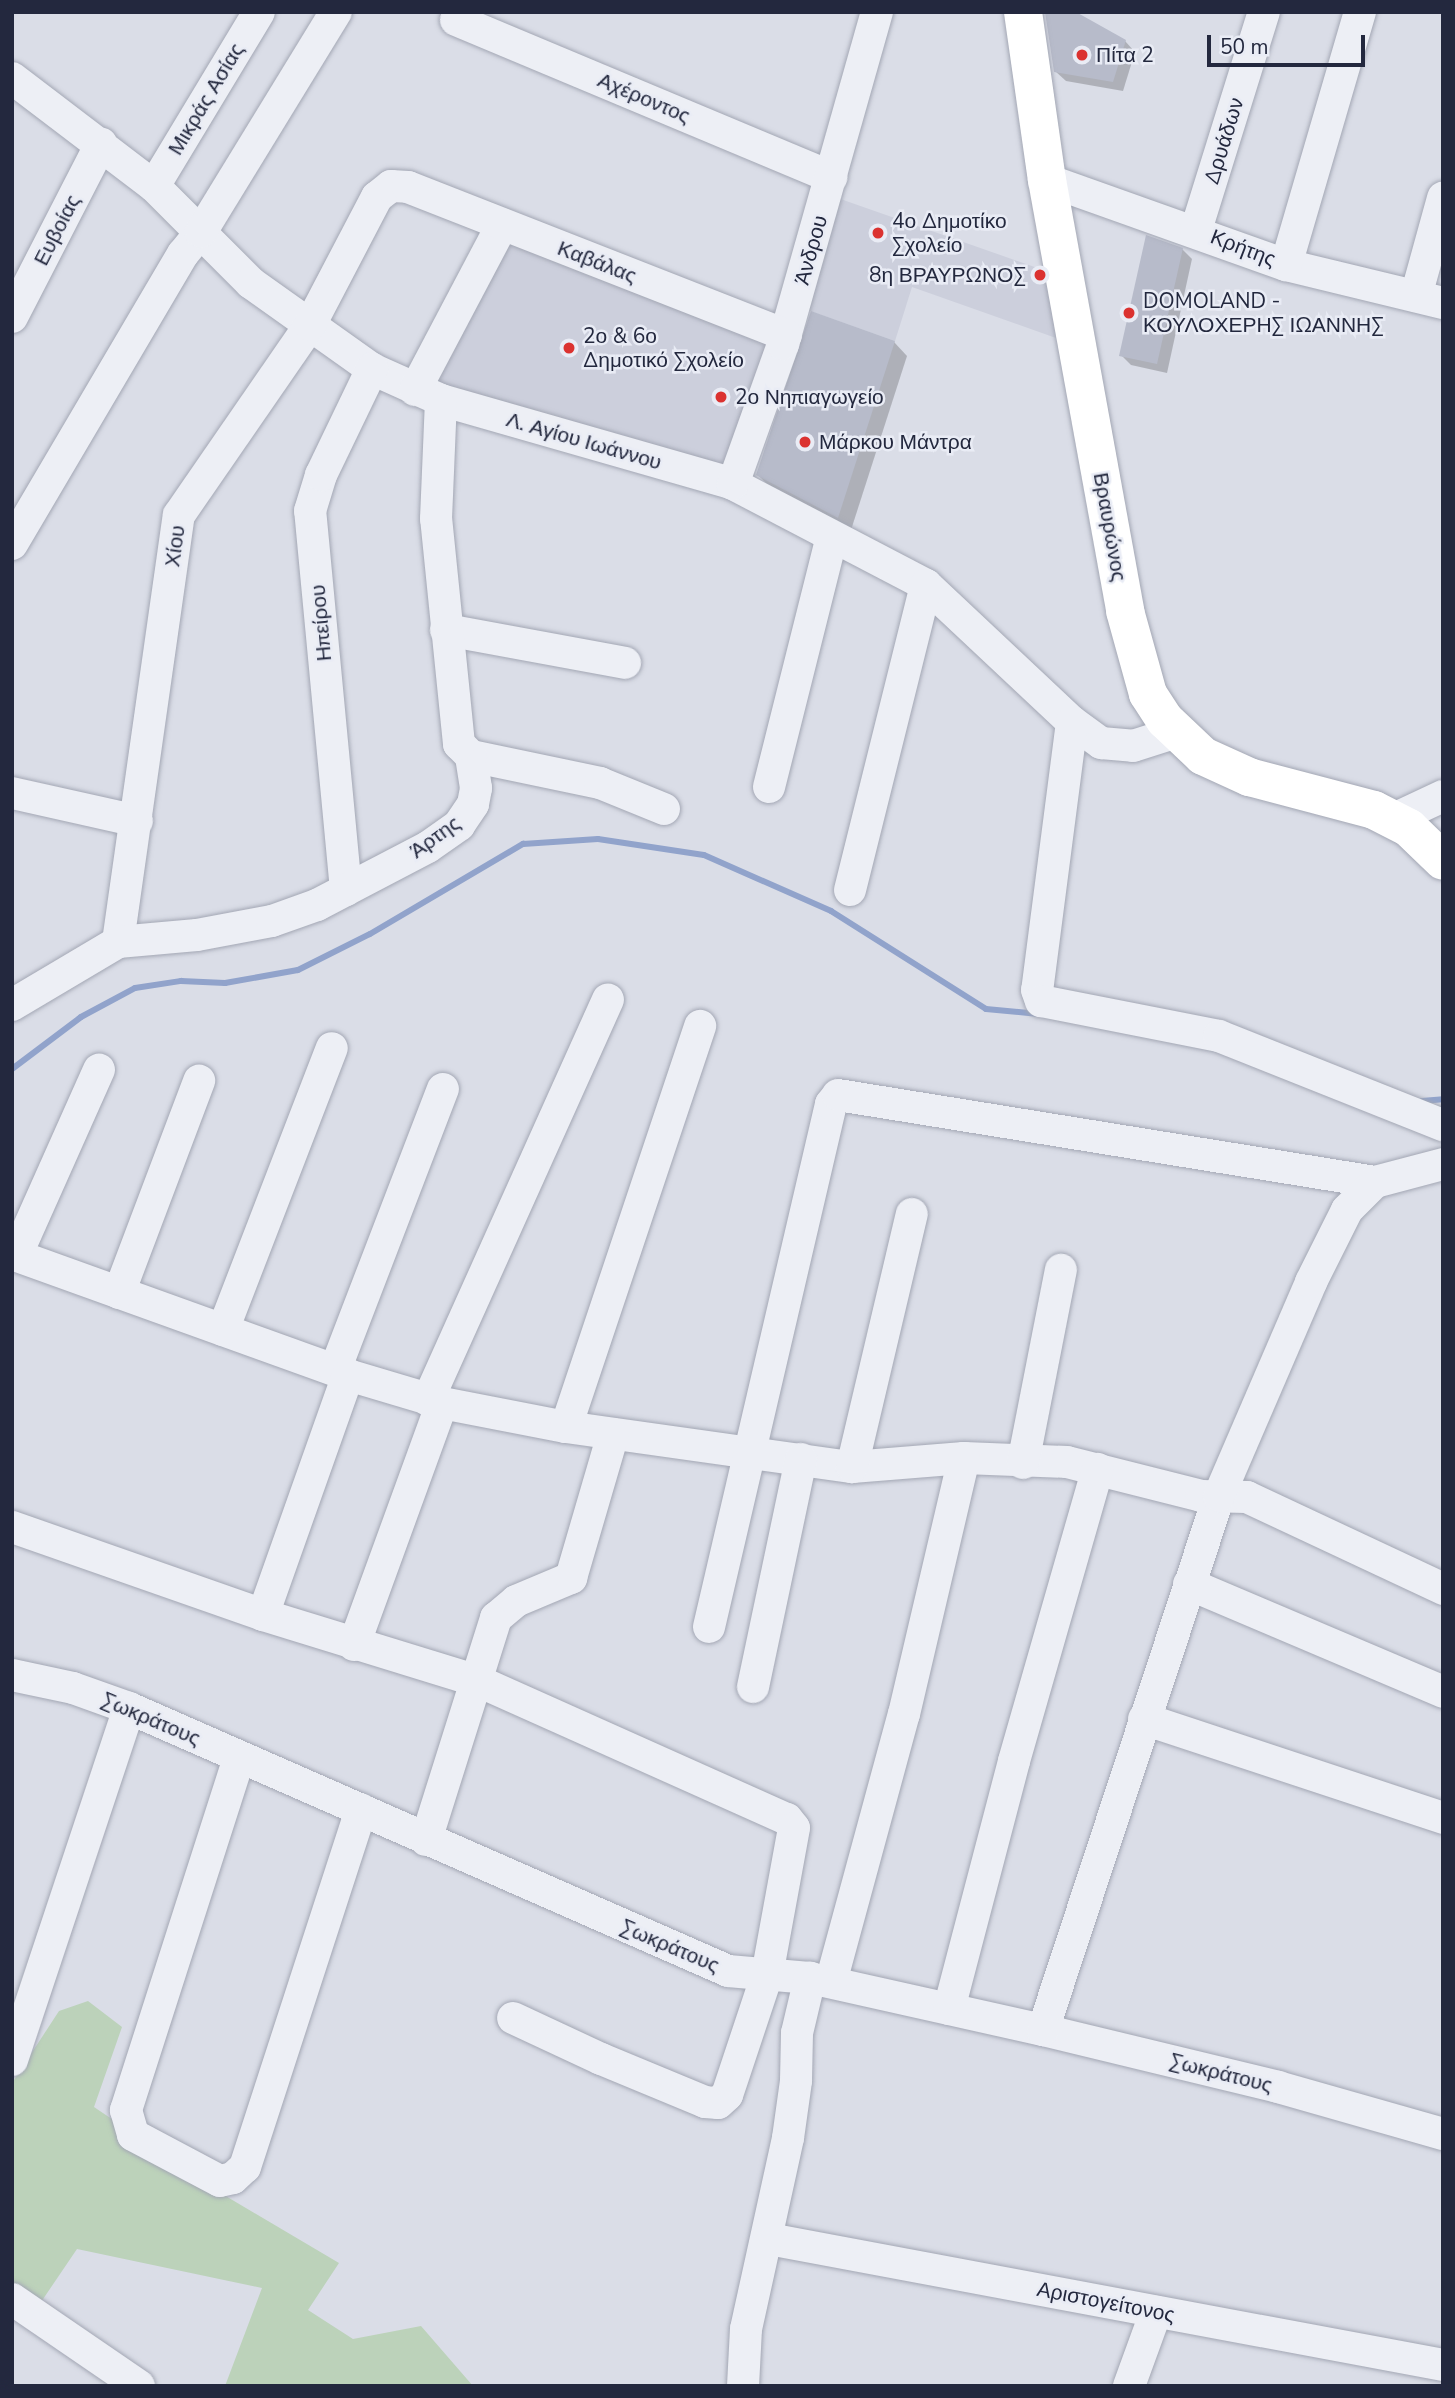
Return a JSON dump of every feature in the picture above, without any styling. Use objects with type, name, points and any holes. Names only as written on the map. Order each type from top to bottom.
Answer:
[{"type":"main road","name":"Βραυρώνος","points":[[1023,12],[1047,180],[1129,635],[1148,694],[1177,732],[1203,756],[1249,777],[1394,819],[1443,861]]},
{"type":"street","name":"Μικράς Ασίας","points":[[154,186],[259,12]]},
{"type":"street","points":[[12,544],[183,254],[201,232],[336,12]]},
{"type":"street","name":"Άνδρου","points":[[733,484],[786,335],[877,12]]},
{"type":"street","name":"Δρυάδων","points":[[1196,230],[1264,12]]},
{"type":"street","points":[[1286,265],[1360,12]]},
{"type":"street","name":"Αχέροντος","points":[[456,20],[832,177]]},
{"type":"street","name":"Λ. Αγίου Ιωάννου","points":[[12,78],[154,186],[251,283],[372,369],[428,395],[733,484],[926,585],[1072,722],[1101,743],[1122,747],[1177,732]]},
{"type":"street","name":"Ευβοίας","points":[[12,317],[101,144]]},
{"type":"street","name":"Κρήτης","points":[[1047,180],[1196,230],[1286,265],[1429,300]]},
{"type":"street","name":"Χίου","points":[[118,942],[179,515],[310,324],[377,197],[391,186],[408,187]]},
{"type":"street","name":"Καβάλας","points":[[408,187],[786,335]]},
{"type":"street","points":[[1429,300],[1443,198]]},
{"type":"street","points":[[428,395],[502,225]]},
{"type":"street","name":"Ηπείρου","points":[[346,890],[310,510],[321,475],[372,369]]},
{"type":"street","name":"Άρτης","points":[[12,1005],[118,942],[197,935],[272,921],[346,890],[428,847],[459,825],[473,804],[476,788],[471,756],[459,744],[446,630],[428,395]]},
{"type":"street","points":[[769,787],[832,537]]},
{"type":"street","points":[[850,890],[926,585]]},
{"type":"street","points":[[446,630],[625,663]]},
{"type":"street","points":[[1072,722],[1037,990],[1041,1001],[1219,1036],[1443,1125]]},
{"type":"street","points":[[471,756],[600,783],[664,809]]},
{"type":"street","points":[[12,793],[137,821]]},
{"type":"street","points":[[1394,819],[1443,796]]},
{"type":"street","points":[[354,1645],[435,1401],[608,1000]]},
{"type":"street","points":[[566,1427],[700,1026]]},
{"type":"street","points":[[223,1330],[332,1048]]},
{"type":"street","points":[[99,1070],[14,1255],[341,1373],[435,1401],[566,1427],[852,1467],[964,1458],[1023,1463],[1067,1462],[1201,1496],[1247,1497],[1443,1589]]},
{"type":"street","points":[[119,1293],[199,1081]]},
{"type":"street","points":[[263,1615],[341,1373],[443,1089]]},
{"type":"street","points":[[709,1626],[753,1453],[831,1104],[838,1095],[1375,1182],[1443,1164]]},
{"type":"street","points":[[1043,2030],[1219,1496],[1311,1282],[1347,1210],[1375,1182]]},
{"type":"street","points":[[852,1467],[912,1214]]},
{"type":"street","points":[[1023,1463],[1061,1270]]},
{"type":"street","points":[[426,1840],[496,1618],[505,1608],[571,1578],[578,1566],[613,1434]]},
{"type":"street","points":[[744,2386],[746,2329],[769,2239],[796,2081],[797,2033],[820,1980],[904,1714],[964,1458]]},
{"type":"street","points":[[753,1687],[801,1459]]},
{"type":"street","points":[[950,2009],[1014,1761],[1098,1469]]},
{"type":"street","points":[[12,1527],[263,1615],[478,1681],[787,1819],[794,1828],[795,1840],[767,1975],[727,2095],[718,2103],[601,2059],[513,2018]]},
{"type":"street","points":[[1189,1584],[1443,1692]]},
{"type":"street","name":"Σωκράτους","points":[[13,1676],[73,1688],[129,1708],[728,1971],[820,1980],[1043,2030],[1278,2087],[1443,2134]]},
{"type":"street","points":[[12,2060],[129,1708]]},
{"type":"street","points":[[1144,1719],[1443,1818]]},
{"type":"street","points":[[239,1758],[126,2110],[134,2135],[220,2181],[233,2178],[245,2167],[360,1809]]},
{"type":"street","name":"Αριστογείτονος","points":[[769,2239],[1443,2365]]},
{"type":"street","points":[[12,2300],[139,2386]]},
{"type":"street","points":[[1129,2386],[1156,2312]]},
{"type":"shaded area","name":"4ο Δημοτίκο Σχολείο","points":[[829,195],[1046,271],[1056,338],[912,287],[895,341],[799,307]]},
{"type":"shaded area","name":"2ο & 6ο Δημοτικό Σχολείο","points":[[502,225],[786,335],[733,484],[415,390]]},
{"type":"green space","points":[[88,2001],[122,2027],[94,2107],[229,2198],[339,2263],[308,2310],[353,2339],[421,2326],[473,2386],[225,2386],[262,2288],[77,2249],[39,2305],[12,2289],[12,2083],[59,2011]]},
{"type":"building","name":"Πίτα 2","points":[[1045,12],[1076,12],[1126,40],[1113,82],[1054,72]]},
{"type":"building","points":[[1146,235],[1183,248],[1157,364],[1119,356]]},
{"type":"building","name":"Μάρκου Μάντρα","points":[[811,311],[895,341],[838,518],[756,475]]},
{"type":"waterway","points":[[12,1069],[81,1017],[135,988],[181,981],[225,983],[298,970],[370,934],[523,844],[598,839],[704,855],[831,911],[986,1009],[1039,1014]]},
{"type":"waterway","points":[[1422,1101],[1443,1099]]},
{"type":"place","name":"Πίτα 2","points":[[1082,55]]},
{"type":"place","name":"4ο Δημοτίκο Σχολείο","points":[[878,233]]},
{"type":"place","name":"8η ΒΡΑΥΡΩΝΟΣ","points":[[1040,275]]},
{"type":"place","name":"DOMOLAND - ΚΟΥΛΟΧΕΡΗΣ ΙΩΑΝΝΗΣ","points":[[1129,313]]},
{"type":"place","name":"2ο & 6ο Δημοτικό Σχολείο","points":[[569,348]]},
{"type":"place","name":"2ο Νηπιαγωγείο","points":[[721,397]]},
{"type":"place","name":"Μάρκου Μάντρα","points":[[805,442]]}]
